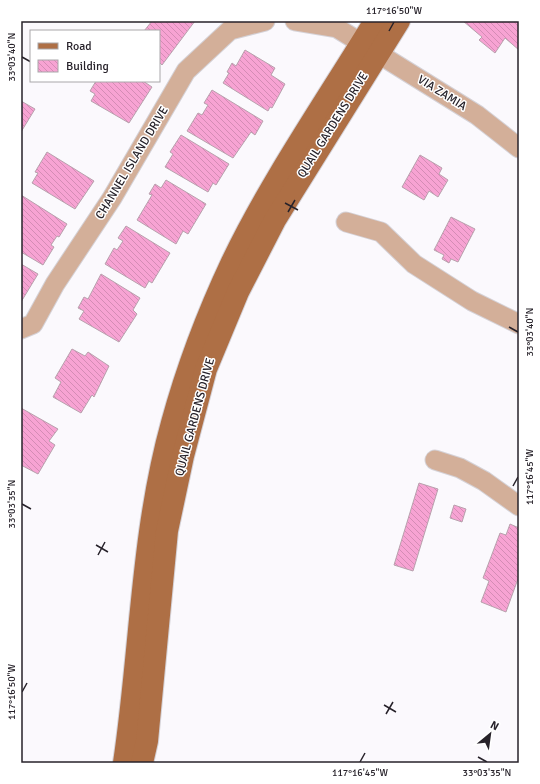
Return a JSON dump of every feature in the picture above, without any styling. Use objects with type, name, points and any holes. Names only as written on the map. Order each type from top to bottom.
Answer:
[{"type":"main road","name":"QUAIL GARDENS DRIVE","points":[[142,763],[147,741],[168,531],[183,456],[206,369],[238,292],[275,220],[370,49],[375,21]]},
{"type":"main road","name":"QUAIL GARDENS DRIVE","points":[[124,763],[131,716],[149,533],[170,430],[188,370],[206,322],[232,261],[256,216],[370,49],[399,21]]},
{"type":"street","name":"CHANNEL ISLAND DRIVE","points":[[21,329],[33,324],[55,284],[112,198],[186,71],[230,30],[265,21]]},
{"type":"street","points":[[294,21],[337,28],[370,49]]},
{"type":"street","name":"VIA ZAMIA","points":[[370,49],[477,115],[519,148]]},
{"type":"street","points":[[346,222],[381,232],[414,264],[472,301],[519,324]]},
{"type":"street","points":[[435,460],[460,468],[484,481],[519,506]]},
{"type":"building","points":[[152,21],[195,21],[162,65],[160,63],[160,30],[145,30]]},
{"type":"building","points":[[463,21],[519,21],[519,50],[505,38],[495,53],[479,40],[482,37]]},
{"type":"building","points":[[245,50],[275,68],[271,75],[285,84],[272,108],[270,107],[268,111],[223,83],[229,73],[227,72],[232,63],[236,66]]},
{"type":"building","points":[[95,82],[144,82],[152,87],[129,123],[91,101],[95,94],[90,91]]},
{"type":"building","points":[[212,90],[263,121],[255,135],[251,132],[233,158],[187,131],[198,113],[202,115],[208,105],[204,103]]},
{"type":"building","points":[[21,101],[35,109],[21,132]]},
{"type":"building","points":[[181,135],[229,164],[216,185],[213,183],[208,192],[165,167],[173,154],[170,152]]},
{"type":"building","points":[[47,152],[94,181],[75,209],[32,183],[38,173],[35,172]]},
{"type":"building","points":[[420,155],[442,168],[439,174],[448,180],[438,197],[429,191],[424,200],[402,187]]},
{"type":"building","points":[[166,180],[206,204],[188,234],[183,231],[176,244],[137,220],[152,195],[149,194],[155,184],[161,188]]},
{"type":"building","points":[[21,195],[67,224],[59,237],[57,236],[51,245],[54,247],[43,265],[21,252]]},
{"type":"building","points":[[451,217],[475,229],[458,262],[451,259],[449,263],[442,259],[444,255],[434,250]]},
{"type":"building","points":[[126,226],[170,253],[152,283],[149,281],[145,288],[105,264],[114,248],[117,250],[123,241],[118,238]]},
{"type":"building","points":[[21,264],[38,274],[21,302]]},
{"type":"building","points":[[101,274],[140,298],[133,310],[137,314],[119,342],[79,319],[84,311],[78,308],[84,297],[88,299]]},
{"type":"building","points":[[72,349],[85,356],[88,352],[109,366],[94,397],[92,395],[81,413],[53,397],[61,382],[55,378]]},
{"type":"building","points":[[21,408],[58,429],[49,441],[55,445],[38,474],[21,465]]},
{"type":"building","points":[[419,483],[438,489],[413,571],[394,565]]},
{"type":"building","points":[[454,505],[466,509],[462,522],[450,518]]},
{"type":"building","points":[[510,524],[519,528],[519,576],[506,612],[481,602],[489,581],[483,578],[500,533],[506,535]]}]
